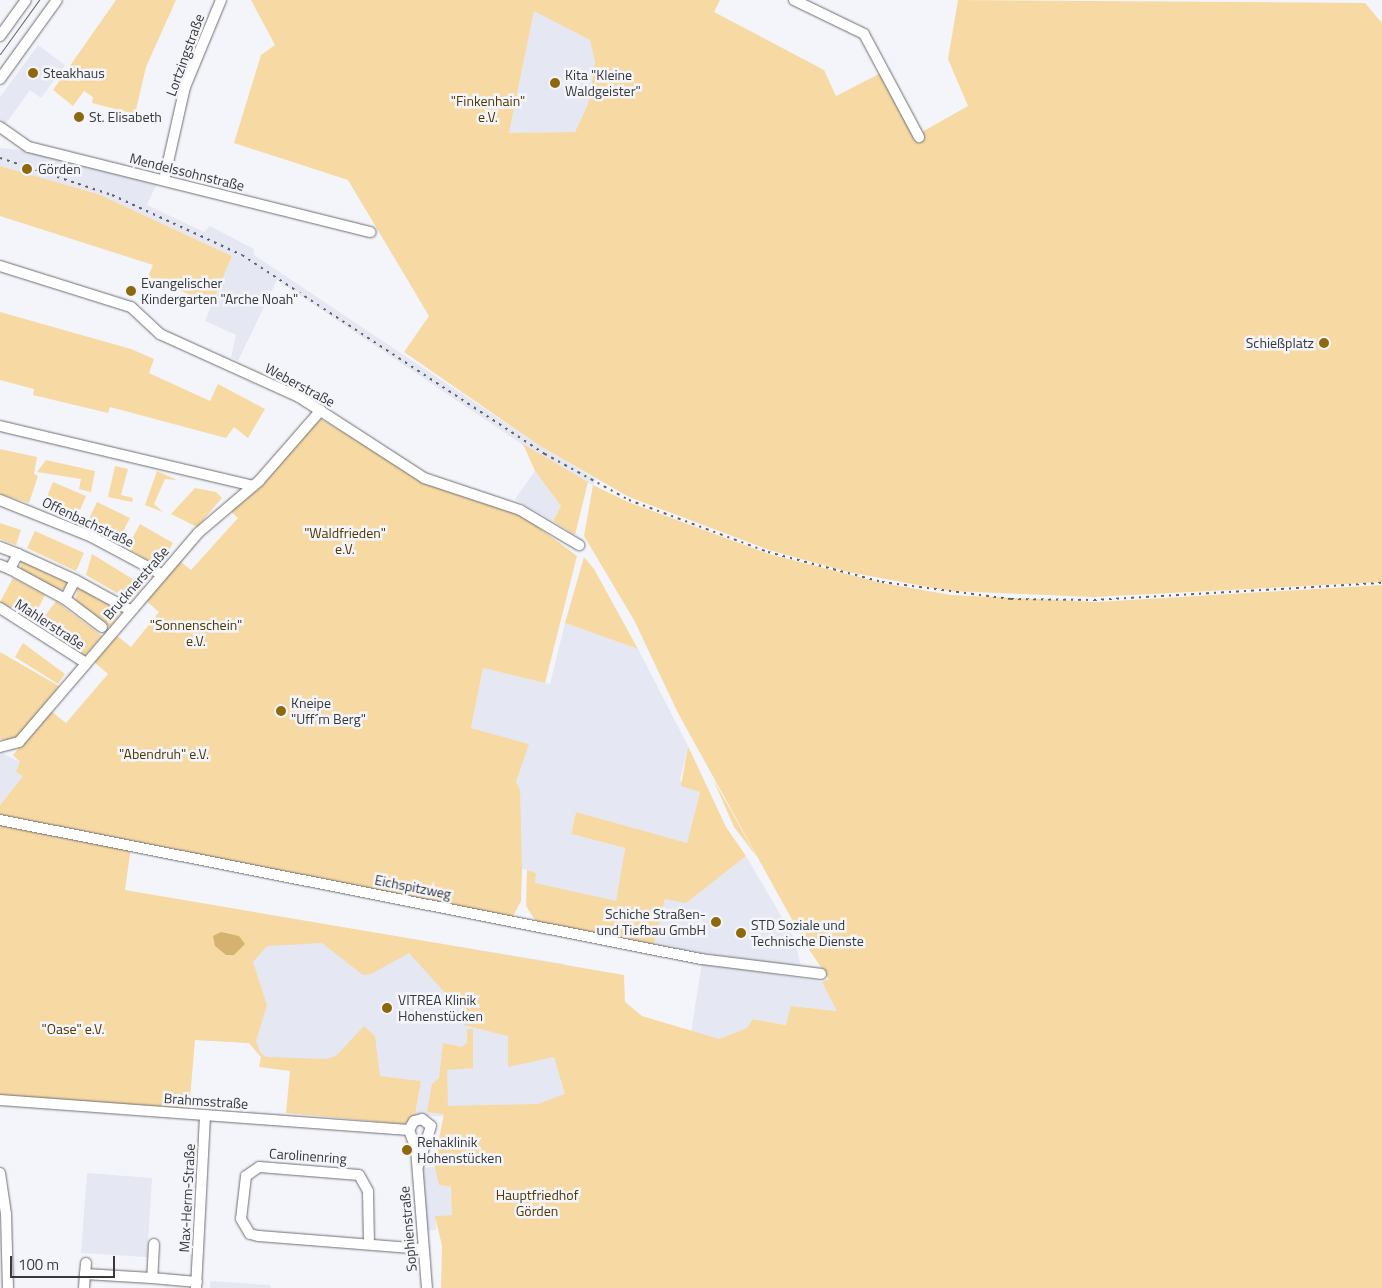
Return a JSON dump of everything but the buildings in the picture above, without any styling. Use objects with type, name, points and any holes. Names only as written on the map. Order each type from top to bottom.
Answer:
[{"type":"street","points":[[0,36],[26,0]]},
{"type":"street","points":[[0,79],[57,0]]},
{"type":"street","name":"Lortzingstraße","points":[[164,180],[185,87],[221,0]]},
{"type":"street","points":[[794,0],[864,34],[919,137]]},
{"type":"street","name":"Mendelssohnstraße","points":[[0,127],[29,146],[371,232]]},
{"type":"street","name":"Weberstraße","points":[[0,266],[131,307],[160,334],[321,410],[424,478],[520,510],[579,545]]},
{"type":"street","name":"Brucknerstraße","points":[[0,747],[19,742],[130,610],[198,533],[253,486],[321,410]]},
{"type":"street","points":[[0,426],[253,486]]},
{"type":"street","name":"Offenbachstraße","points":[[0,500],[92,537],[161,574]]},
{"type":"street","points":[[0,547],[74,580],[130,610]]},
{"type":"street","points":[[18,554],[5,567],[65,599],[102,627]]},
{"type":"street","points":[[65,599],[74,580]]},
{"type":"street","name":"Mahlerstraße","points":[[0,608],[86,663]]},
{"type":"street","name":"Eichspitzweg","points":[[0,820],[700,959],[820,974]]},
{"type":"street","name":"Brahmsstraße","points":[[0,1100],[409,1130]]},
{"type":"street","name":"Max-Herm-Straße","points":[[85,1274],[152,1278],[196,1285],[205,1116]]},
{"type":"street","name":"Sophienstraße","points":[[417,1168],[431,1134],[429,1122],[414,1121],[409,1130],[417,1168],[427,1288]]},
{"type":"street","name":"Carolinenring","points":[[369,1244],[368,1191],[360,1175],[259,1167],[246,1176],[241,1219],[250,1234],[423,1249]]},
{"type":"street","points":[[0,1173],[6,1214],[8,1288]]},
{"type":"street","points":[[152,1278],[154,1244]]},
{"type":"street","points":[[84,1288],[86,1263]]},
{"type":"shaded area","name":"Kita \"Kleine Waldgeister\"","points":[[534,10],[590,40],[595,62],[588,104],[575,132],[509,133]]},
{"type":"shaded area","points":[[38,45],[65,65],[41,98],[30,90],[5,125],[0,121],[0,97]]},
{"type":"shaded area","points":[[0,148],[24,150],[157,183],[147,205],[204,232],[210,226],[254,249],[254,255],[540,446],[596,479],[593,485],[541,457],[277,280],[238,361],[231,357],[236,335],[205,321],[232,256],[98,194],[0,166]]},
{"type":"shaded area","points":[[535,471],[561,506],[553,521],[515,499]]},
{"type":"shaded area","points":[[565,623],[638,649],[688,746],[680,780],[700,791],[687,844],[576,812],[571,834],[625,848],[616,902],[534,883],[536,873],[520,868],[516,782],[528,744],[471,728],[483,668],[550,684]]},
{"type":"shaded area","points":[[0,752],[20,762],[23,776],[0,805]]},
{"type":"shaded area","points":[[746,856],[794,938],[801,966],[700,957],[653,948],[665,899],[720,876]]},
{"type":"shaded area","name":"VITREA Klinik Hohenstücken","points":[[204,905],[565,964],[574,1122],[415,1115],[421,1081],[266,1063],[249,1043],[195,1040]]},
{"type":"shaded area","points":[[221,932],[239,936],[245,944],[234,955],[226,955],[215,946],[213,936]]},
{"type":"shaded area","points":[[702,962],[822,982],[838,1011],[791,1006],[787,1025],[754,1019],[747,1028],[719,1039],[691,1033]]},
{"type":"shaded area","points":[[436,1167],[439,1185],[451,1187],[452,1215],[436,1216],[436,1230],[425,1231],[421,1168]]},
{"type":"shaded area","points":[[87,1173],[152,1178],[147,1257],[81,1253]]},
{"type":"shaded area","points":[[210,1281],[270,1285],[271,1288],[210,1288]]},
{"type":"green space","points":[[116,0],[176,0],[146,67],[135,114],[92,103],[93,97],[84,91],[73,106],[53,90]]},
{"type":"green space","name":"\"Finkenhain\" e.V.","points":[[251,0],[720,0],[714,12],[824,70],[836,96],[881,73],[915,136],[968,106],[948,59],[958,0],[1365,3],[1382,23],[1382,582],[1094,597],[950,591],[848,572],[769,550],[629,497],[540,446],[404,352],[429,316],[348,180],[234,143],[261,55],[275,45]],"holes":[[[534,11],[590,40],[595,62],[588,104],[575,132],[509,133]]]},
{"type":"green space","points":[[0,166],[98,194],[232,256],[212,304],[148,277],[153,265],[0,216]]},
{"type":"green space","points":[[0,312],[131,349],[154,359],[149,373],[210,401],[218,384],[265,409],[248,438],[234,427],[226,438],[110,407],[108,413],[33,395],[34,389],[0,380]]},
{"type":"green space","points":[[321,419],[420,479],[519,513],[577,556],[545,683],[483,668],[471,728],[529,744],[516,782],[520,790],[522,869],[521,901],[512,918],[0,816],[0,805],[23,776],[16,772],[20,762],[13,755],[51,711],[66,723],[108,674],[93,661],[115,634],[131,647],[159,612],[144,599],[200,539],[181,562],[191,570],[238,518],[228,509]]},
{"type":"green space","points":[[523,444],[588,482],[575,535],[553,521],[561,506],[535,471]]},
{"type":"green space","points":[[0,449],[37,457],[34,474],[38,476],[29,503],[0,494]]},
{"type":"green space","points":[[46,460],[95,471],[91,492],[79,489],[81,479],[37,472]]},
{"type":"green space","points":[[115,466],[128,469],[121,495],[133,498],[132,502],[108,497]]},
{"type":"green space","points":[[157,471],[177,480],[165,479],[154,504],[163,512],[145,505]]},
{"type":"green space","points":[[53,482],[86,496],[75,522],[42,509]]},
{"type":"green space","points":[[593,485],[628,502],[769,554],[882,583],[951,595],[1097,602],[1382,585],[1382,1288],[441,1288],[442,1246],[435,1216],[452,1215],[451,1187],[439,1185],[434,1163],[444,1114],[427,1112],[432,1084],[439,1078],[443,1043],[462,1047],[467,1043],[467,1029],[473,1029],[473,1068],[447,1070],[448,1106],[538,1104],[565,1094],[554,1057],[508,1067],[508,1036],[464,1025],[464,1005],[448,996],[409,953],[371,974],[363,975],[322,943],[267,946],[253,962],[267,1005],[256,1041],[260,1052],[266,1057],[326,1059],[336,1056],[364,1026],[375,1036],[380,1076],[421,1081],[415,1115],[404,1124],[286,1113],[290,1071],[259,1067],[261,1057],[249,1043],[195,1040],[189,1111],[0,1095],[0,821],[131,847],[125,890],[624,975],[625,1002],[642,1016],[719,1039],[747,1028],[753,1019],[786,1025],[791,1006],[837,1011],[822,982],[829,979],[806,945],[678,713],[634,620],[584,536]],"holes":[[[227,936],[238,936],[233,955],[226,955],[215,946]]]},
{"type":"green space","points":[[195,488],[216,492],[222,498],[197,527],[171,514]]},
{"type":"green space","points":[[97,502],[130,518],[117,543],[85,527]]},
{"type":"green space","points":[[0,523],[21,530],[16,545],[0,539]]},
{"type":"green space","points":[[140,524],[173,543],[160,567],[127,548]]},
{"type":"green space","points":[[35,531],[84,553],[76,571],[27,548]]},
{"type":"green space","points":[[92,554],[144,586],[131,601],[86,575]]},
{"type":"green space","points":[[584,557],[594,569],[638,649],[565,623]]},
{"type":"green space","points":[[22,561],[69,583],[60,591],[20,569]]},
{"type":"green space","points":[[13,578],[45,595],[33,619],[0,602]]},
{"type":"green space","points":[[78,587],[123,610],[110,627],[75,601]]},
{"type":"green space","points":[[56,601],[102,636],[84,657],[39,624]]},
{"type":"green space","points":[[23,643],[65,674],[58,684],[15,657]]},
{"type":"green space","points":[[0,652],[59,686],[16,741],[0,739]]},
{"type":"green space","points":[[688,746],[726,827],[746,856],[686,903],[665,899],[653,948],[537,923],[526,906],[527,870],[536,873],[535,883],[616,901],[625,848],[571,834],[576,812],[687,843],[700,792],[681,786]]},
{"type":"green space","points":[[713,779],[757,857],[734,827]]},
{"type":"tram line","points":[[0,54],[39,0]]},
{"type":"railway","points":[[0,158],[112,195],[242,255],[545,454],[629,500],[768,552],[882,582],[1011,599],[1094,600],[1382,583]]},
{"type":"place","name":"Steakhaus","points":[[33,73]]},
{"type":"place","name":"Kita \"Kleine Waldgeister\"","points":[[555,83]]},
{"type":"place","name":"St. Elisabeth","points":[[79,117]]},
{"type":"place","name":"Görden","points":[[27,169]]},
{"type":"place","name":"Evangelischer Kindergarten \"Arche Noah\"","points":[[131,291]]},
{"type":"place","name":"Schießplatz","points":[[1324,343]]},
{"type":"place","name":"Kneipe \"Uff´m Berg\"","points":[[281,711]]},
{"type":"place","name":"Schiche Straßen- und Tiefbau GmbH","points":[[716,922]]},
{"type":"place","name":"STD Soziale und Technische Dienste","points":[[741,933]]},
{"type":"place","name":"VITREA Klinik Hohenstücken","points":[[387,1008]]},
{"type":"place","name":"Rehaklinik Hohenstücken","points":[[407,1150]]},
{"type":"park label","name":"\"Waldfrieden\" e.V.","points":[[345,542]]},
{"type":"park label","name":"\"Sonnenschein\" e.V.","points":[[196,634]]},
{"type":"park label","name":"\"Abendruh\" e.V.","points":[[164,754]]},
{"type":"park label","name":"\"Oase\" e.V.","points":[[73,1029]]},
{"type":"park label","name":"Hauptfriedhof Görden","points":[[537,1204]]}]
